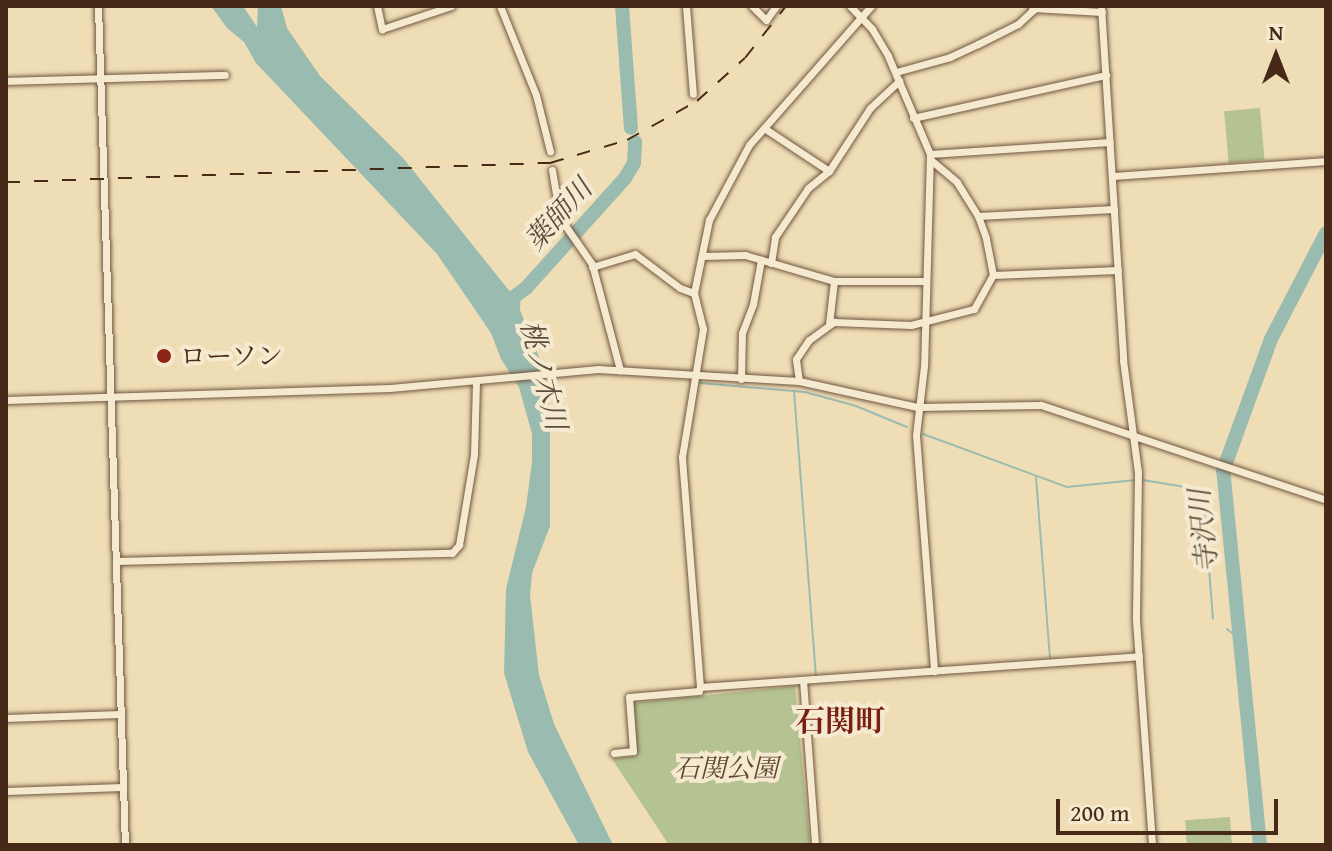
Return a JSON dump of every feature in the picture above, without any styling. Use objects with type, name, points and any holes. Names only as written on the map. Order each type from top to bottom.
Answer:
[{"type":"street","points":[[98,6],[125,845]]},
{"type":"street","points":[[377,6],[382,29],[451,6]]},
{"type":"street","points":[[500,6],[536,95],[550,151]]},
{"type":"street","points":[[686,6],[693,94]]},
{"type":"street","points":[[752,6],[766,20],[776,6]]},
{"type":"street","points":[[799,381],[796,359],[809,340],[829,324],[925,324],[974,309],[993,275],[978,216],[957,182],[930,156],[896,72],[872,29],[850,6]]},
{"type":"street","points":[[614,753],[633,751],[629,697],[699,691],[700,687],[682,457],[703,329],[694,293],[709,220],[749,145],[830,51],[862,20],[871,6]]},
{"type":"street","points":[[896,72],[950,57],[978,44],[1018,24],[1033,7],[1101,9],[1123,360],[1135,434],[1139,656],[1152,845]]},
{"type":"street","points":[[6,81],[225,75]]},
{"type":"street","points":[[913,118],[1106,75]]},
{"type":"street","points":[[771,263],[775,237],[808,188],[829,171],[870,108],[899,81]]},
{"type":"street","points":[[764,128],[829,171]]},
{"type":"street","points":[[930,156],[1110,142]]},
{"type":"street","points":[[930,156],[925,324],[917,407],[934,671]]},
{"type":"street","points":[[1113,176],[1326,161]]},
{"type":"street","points":[[552,170],[556,205],[568,231],[592,267],[620,370]]},
{"type":"street","points":[[978,216],[1114,209]]},
{"type":"street","points":[[592,267],[635,254],[680,288],[694,293]]},
{"type":"street","points":[[702,256],[745,255],[834,281],[926,281]]},
{"type":"street","points":[[741,379],[742,333],[753,304],[761,260]]},
{"type":"street","points":[[993,275],[1118,270]]},
{"type":"street","points":[[829,324],[834,281]]},
{"type":"street","points":[[6,400],[390,388],[568,371],[620,370],[799,381],[917,407],[1041,405],[1326,500]]},
{"type":"street","points":[[116,561],[452,553],[459,545],[474,454],[480,381]]},
{"type":"street","points":[[700,687],[1139,656]]},
{"type":"street","points":[[803,680],[815,845]]},
{"type":"street","points":[[6,718],[120,714]]},
{"type":"street","points":[[6,791],[122,787]]},
{"type":"green space","points":[[1260,108],[1265,160],[1229,163],[1224,111]]},
{"type":"green space","name":"石関公園","points":[[795,686],[810,845],[669,845],[612,759],[636,756],[633,703]]},
{"type":"green space","points":[[1230,817],[1232,845],[1187,845],[1185,820]]},
{"type":"water","points":[[211,6],[243,6],[257,27],[258,6],[281,6],[287,28],[320,76],[403,158],[511,293],[521,292],[520,310],[541,362],[550,407],[550,526],[532,573],[530,595],[539,675],[554,724],[613,845],[579,845],[528,752],[504,673],[506,589],[526,507],[532,462],[532,434],[519,387],[501,359],[491,333],[437,254],[256,63],[244,42],[227,28]]},
{"type":"waterway","name":"薬師川","points":[[622,6],[631,128]]},
{"type":"waterway","name":"薬師川","points":[[506,303],[527,287],[625,178],[634,163],[635,142]]},
{"type":"waterway","name":"寺沢川","points":[[1260,845],[1223,471],[1271,339],[1326,233]]},
{"type":"waterway","points":[[700,383],[805,392],[856,406],[907,427]]},
{"type":"waterway","points":[[794,391],[816,675]]},
{"type":"waterway","points":[[923,434],[1067,487],[1136,480]]},
{"type":"waterway","points":[[1036,477],[1050,658]]},
{"type":"waterway","points":[[1143,480],[1203,490],[1213,619]]},
{"type":"waterway","points":[[1227,629],[1240,639]]},
{"type":"railway","points":[[6,182],[550,163],[627,140],[697,101],[745,58],[786,6]]},
{"type":"place","name":"ローソン","points":[[164,356]]},
{"type":"district","name":"石関町","points":[[840,720]]},
{"type":"water label","name":"桃ノ木川","points":[[544,375]]}]
